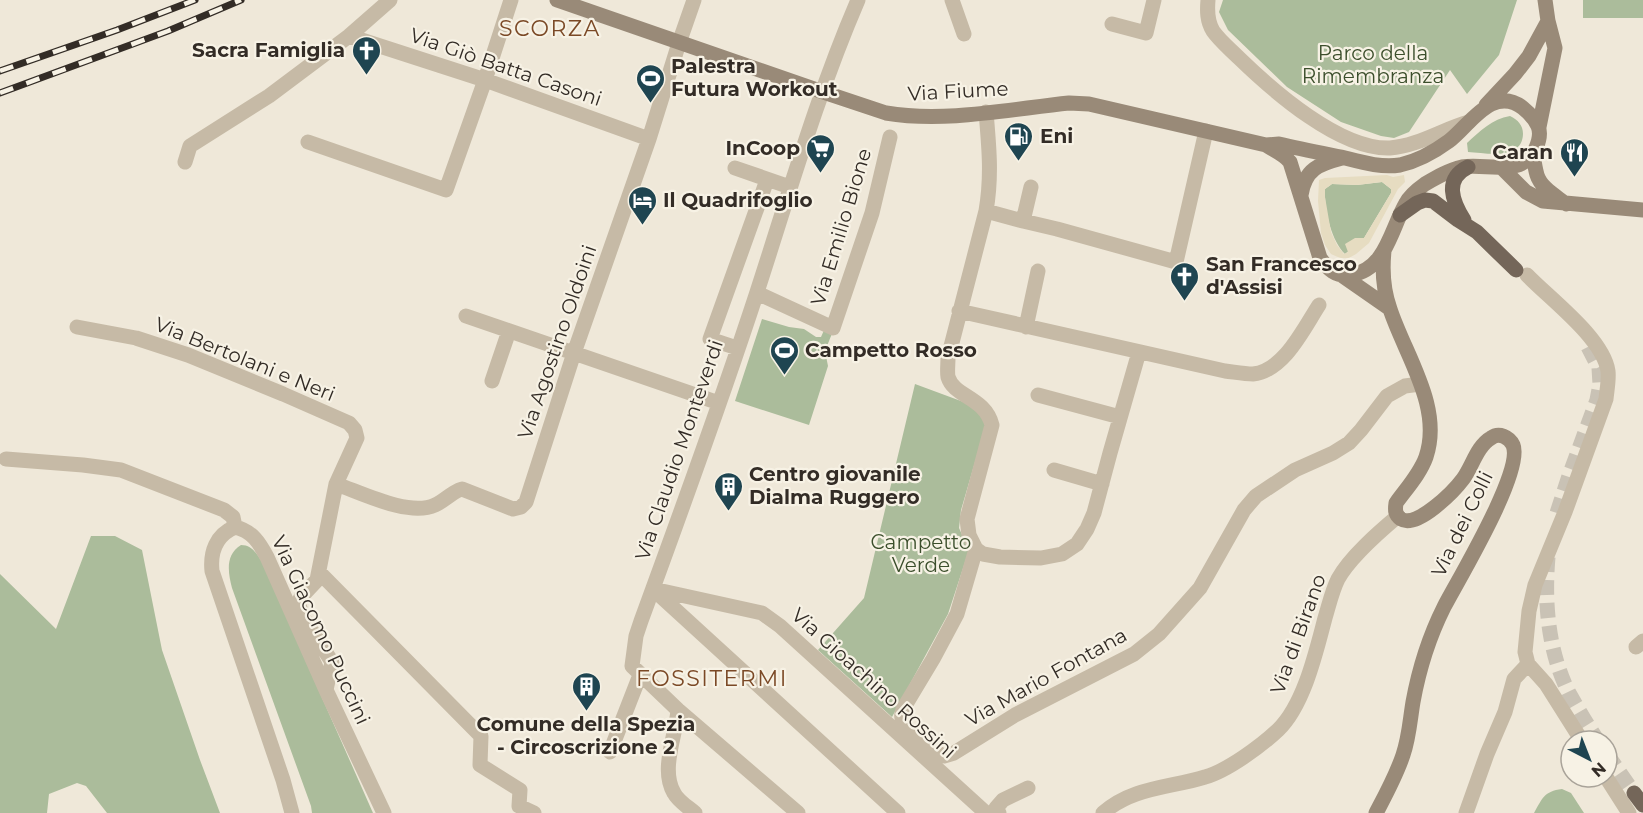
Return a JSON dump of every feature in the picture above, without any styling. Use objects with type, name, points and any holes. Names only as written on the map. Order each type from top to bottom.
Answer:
[{"type":"main road","name":"Via Fiume","points":[[557,0],[886,113],[940,115],[1070,103],[1105,107],[1266,145],[1279,144],[1386,166],[1400,165],[1428,155],[1462,130],[1481,110],[1499,102],[1512,102],[1521,106],[1539,127]]},
{"type":"main road","points":[[1343,276],[1354,275],[1368,269],[1376,262],[1406,203],[1421,187],[1436,177],[1451,170],[1468,167],[1502,168],[1519,165],[1533,154],[1539,140],[1539,127],[1555,48],[1545,0]]},
{"type":"main road","points":[[1481,110],[1529,56],[1548,21]]},
{"type":"main road","name":"Via Fiume","points":[[1266,145],[1285,156],[1292,166],[1320,258],[1327,267],[1343,276]]},
{"type":"main road","points":[[1533,154],[1540,181],[1544,187],[1566,204]]},
{"type":"main road","points":[[1301,195],[1306,179],[1313,170],[1328,162],[1344,158]]},
{"type":"main road","points":[[1467,225],[1455,204],[1453,189],[1455,177],[1468,167]]},
{"type":"main road","points":[[1502,168],[1526,192],[1538,199],[1566,204],[1643,210]]},
{"type":"main road","points":[[1400,215],[1417,203],[1425,200],[1433,201],[1477,232],[1521,272]]},
{"type":"main road","points":[[1384,250],[1382,271],[1389,308],[1420,384],[1429,415],[1430,439],[1426,457],[1421,469],[1396,503],[1395,510],[1398,516]]},
{"type":"main road","points":[[1343,276],[1389,308]]},
{"type":"main road","name":"Via dei Colli","points":[[1376,813],[1390,788],[1403,755],[1421,662],[1444,608],[1478,548],[1498,505],[1512,470],[1514,455],[1512,443],[1501,435],[1492,437],[1484,444],[1463,479],[1445,498],[1423,516],[1414,520],[1406,521],[1398,516]]},
{"type":"street","points":[[185,162],[190,146],[269,96],[349,36],[390,0]]},
{"type":"street","points":[[308,142],[446,190],[511,0]]},
{"type":"street","name":"Via Agostino Oldoini","points":[[336,484],[395,505],[414,509],[436,505],[455,491],[462,489],[513,509],[524,505],[694,0]]},
{"type":"street","name":"Via Claudio Monteverdi","points":[[640,675],[632,666],[636,636],[757,293],[810,123],[858,0]]},
{"type":"street","points":[[952,0],[964,34]]},
{"type":"street","points":[[1112,24],[1146,33],[1155,0]]},
{"type":"street","points":[[1208,0],[1208,20],[1217,36],[1282,97],[1339,135],[1362,144],[1389,148],[1469,122]]},
{"type":"street","name":"Via Giò Batta Casoni","points":[[349,36],[485,80],[649,139]]},
{"type":"street","points":[[986,112],[990,189],[948,358],[948,377],[955,388],[979,403],[989,416],[992,425],[967,519],[969,535],[976,549],[983,554],[1000,557],[1041,558],[1062,554],[1077,544],[1087,530],[1094,513],[1139,352]]},
{"type":"street","points":[[986,211],[1176,262],[1206,131]]},
{"type":"street","name":"Via Emilio Bione","points":[[757,293],[833,328],[872,213],[890,137]]},
{"type":"street","points":[[735,168],[790,187]]},
{"type":"street","points":[[737,348],[710,339],[767,180]]},
{"type":"street","points":[[1023,221],[1031,187]]},
{"type":"street","points":[[1026,327],[1038,272]]},
{"type":"street","points":[[1521,272],[1588,333],[1605,359],[1608,370],[1606,399],[1565,512],[1535,585],[1529,612],[1525,652],[1528,664],[1546,684],[1574,729]]},
{"type":"street","points":[[959,311],[1225,371],[1253,374],[1276,365],[1284,357],[1319,305]]},
{"type":"street","points":[[466,316],[719,403]]},
{"type":"street","name":"Via Bertolani e Neri","points":[[77,327],[136,338],[188,356],[349,423],[357,433],[357,438],[336,484]]},
{"type":"street","points":[[492,381],[508,331]]},
{"type":"street","name":"Via Mario Fontana","points":[[976,549],[957,614],[903,709],[902,718],[911,733],[944,756],[954,753],[1015,715],[1134,654],[1159,634],[1200,588],[1244,510],[1256,496],[1295,470],[1334,453],[1349,443],[1387,396],[1405,386],[1420,384]]},
{"type":"street","points":[[1038,395],[1120,417]]},
{"type":"street","name":"Via Giacomo Puccini","points":[[6,459],[121,470],[224,510],[233,517],[235,527],[244,529],[259,542],[384,813]]},
{"type":"street","points":[[1054,471],[1102,484]]},
{"type":"street","points":[[326,690],[332,662],[304,619],[298,603],[317,580],[336,484]]},
{"type":"street","name":"Via di Birano","points":[[1104,813],[1125,797],[1145,790],[1206,777],[1223,770],[1279,729],[1292,711],[1313,663],[1338,578],[1378,534],[1398,516]]},
{"type":"street","points":[[235,527],[218,539],[211,558],[212,572],[283,780],[292,813]]},
{"type":"street","points":[[319,572],[482,736],[480,765],[520,790],[519,806],[534,813]]},
{"type":"street","points":[[653,589],[898,813]]},
{"type":"street","name":"Via Gioachino Rossini","points":[[653,589],[762,613],[780,626],[986,813]]},
{"type":"street","points":[[1466,813],[1505,712],[1514,679],[1528,664]]},
{"type":"street","points":[[610,752],[640,675],[798,813]]},
{"type":"street","points":[[678,710],[667,774],[674,794],[695,813]]},
{"type":"street","points":[[999,813],[996,808],[1003,800],[1028,788]]},
{"type":"street","points":[[1614,789],[1629,813]]},
{"type":"green space","name":"Parco della Rimembranza","points":[[1223,0],[1517,0],[1499,55],[1467,94],[1450,70],[1409,132],[1394,138],[1381,136],[1341,122],[1287,87],[1228,30],[1219,12]]},
{"type":"green space","points":[[1583,0],[1643,0],[1643,18],[1583,18]]},
{"type":"green space","points":[[1510,116],[1519,123],[1523,131],[1521,143],[1517,148],[1502,154],[1468,152],[1467,143],[1477,134],[1492,123]]},
{"type":"green space","points":[[1382,182],[1391,189],[1391,193],[1364,238],[1345,254],[1336,241],[1329,224],[1325,189],[1332,184],[1357,185]]},
{"type":"green space","name":"Campetto Rosso","points":[[762,319],[804,329],[816,337],[821,337],[825,328],[833,331],[825,351],[828,366],[809,425],[735,401]]},
{"type":"green space","name":"Campetto Verde","points":[[915,384],[969,404],[987,421],[961,510],[959,528],[969,550],[948,614],[892,717],[818,650],[864,598]]},
{"type":"green space","points":[[91,536],[115,536],[142,550],[162,650],[220,813],[107,813],[86,786],[77,783],[49,794],[47,813],[0,813],[0,574],[56,629]]},
{"type":"green space","points":[[241,545],[251,548],[262,562],[373,813],[312,813],[232,588],[230,559]]},
{"type":"green space","points":[[1562,789],[1571,793],[1584,813],[1534,813],[1547,794]]},
{"type":"shaded area","points":[[1404,175],[1405,182],[1398,189],[1369,243],[1349,258],[1340,258],[1331,254],[1321,233],[1319,180]],"holes":[[[1382,182],[1391,189],[1391,193],[1364,238],[1355,238],[1345,244],[1348,252],[1344,254],[1331,232],[1325,189],[1332,184],[1357,185]]]},
{"type":"tunnel","points":[[1557,513],[1597,400],[1600,384],[1599,368],[1585,341]]},
{"type":"tunnel","points":[[1548,557],[1547,609],[1552,644],[1569,693],[1590,729]]},
{"type":"tunnel","points":[[1619,771],[1634,793]]},
{"type":"railway","points":[[0,71],[195,0]]},
{"type":"railway","points":[[0,93],[168,31],[241,0]]},
{"type":"place","name":"Sacra Famiglia","points":[[366,76]]},
{"type":"place","name":"Palestra Futura Workout","points":[[650,104]]},
{"type":"place","name":"Eni","points":[[1019,162]]},
{"type":"place","name":"InCoop","points":[[821,174]]},
{"type":"place","name":"Caran","points":[[1574,178]]},
{"type":"place","name":"Il Quadrifoglio","points":[[642,226]]},
{"type":"place","name":"San Francesco d'Assisi","points":[[1185,302]]},
{"type":"place","name":"Campetto Rosso","points":[[784,376]]},
{"type":"place","name":"Centro giovanile Dialma Ruggero","points":[[728,512]]},
{"type":"place","name":"Comune della Spezia - Circoscrizione 2","points":[[586,712]]},
{"type":"district","name":"SCORZA","points":[[550,28]]},
{"type":"district","name":"FOSSITERMI","points":[[712,678]]}]
